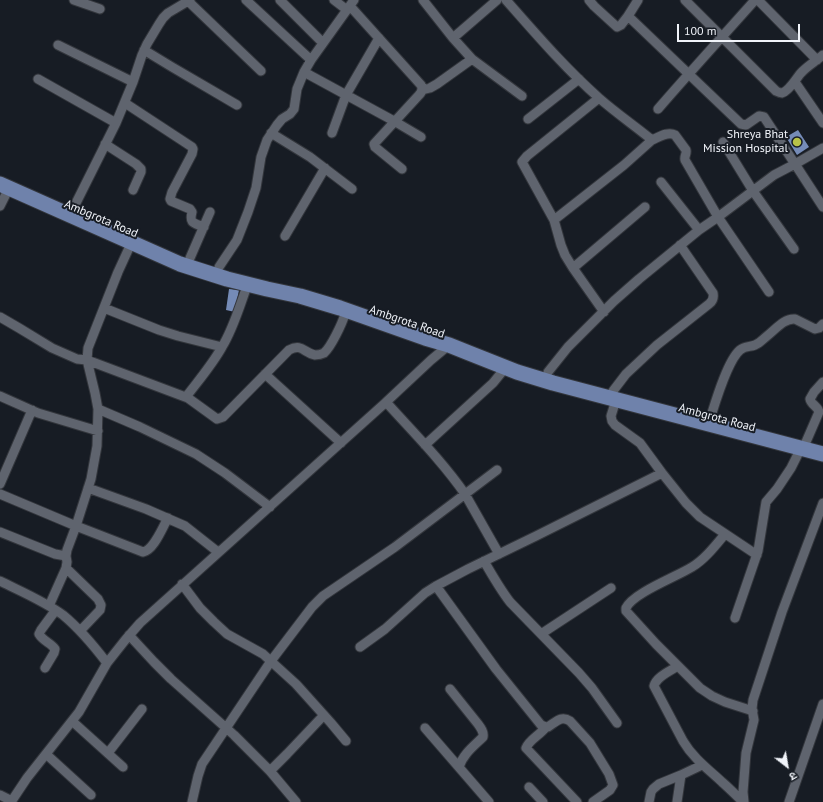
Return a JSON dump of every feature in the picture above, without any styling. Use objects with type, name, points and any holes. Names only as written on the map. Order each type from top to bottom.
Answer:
[{"type":"main road","name":"Ambgrota Road","points":[[0,175],[190,258],[311,291],[356,305],[472,344],[510,360],[614,396],[654,401],[711,416],[804,445],[823,446]]},
{"type":"main road","points":[[2,188],[59,211],[184,266],[226,279],[267,290],[300,296],[340,308],[402,330],[446,348],[552,383],[614,396],[804,445],[823,454]]},
{"type":"street","points":[[74,0],[100,9]]},
{"type":"street","points":[[246,0],[311,60]]},
{"type":"street","points":[[280,0],[323,43]]},
{"type":"street","points":[[334,0],[350,5],[421,85],[422,90]]},
{"type":"street","points":[[423,0],[472,59],[522,96]]},
{"type":"street","points":[[453,38],[498,0]]},
{"type":"street","points":[[506,0],[545,44],[579,79],[652,140]]},
{"type":"street","points":[[590,1],[617,27],[621,25],[628,16],[638,0]]},
{"type":"street","points":[[658,109],[689,73],[722,37],[757,0],[820,58],[806,67],[794,82],[783,92],[776,91],[722,37],[686,0]]},
{"type":"street","points":[[74,207],[125,103],[144,50],[159,24],[168,13],[189,1],[261,71]]},
{"type":"street","points":[[219,267],[237,240],[244,224],[256,188],[263,150],[267,140],[282,119],[290,114],[294,109],[298,89],[304,72],[350,5]]},
{"type":"street","points":[[628,16],[741,124],[746,125],[759,116],[764,117],[823,207]]},
{"type":"street","points":[[332,134],[346,94],[379,38]]},
{"type":"street","points":[[58,45],[133,82]]},
{"type":"street","points":[[144,50],[237,105]]},
{"type":"street","points":[[402,169],[374,145],[422,90],[437,84],[472,59]]},
{"type":"street","points":[[304,72],[421,137]]},
{"type":"street","points":[[528,119],[579,79]]},
{"type":"street","points":[[38,80],[116,123]]},
{"type":"street","points":[[794,82],[823,123]]},
{"type":"street","points":[[600,98],[522,161],[554,220],[561,245],[573,268],[604,312]]},
{"type":"street","points":[[125,103],[192,147],[192,154],[172,192],[170,199],[171,201],[190,209],[192,212],[190,218],[192,221],[204,227]]},
{"type":"street","points":[[272,133],[310,158],[352,189]]},
{"type":"street","points":[[554,220],[624,165],[652,140],[673,133],[686,150],[685,160],[718,217],[769,292]]},
{"type":"street","points":[[723,142],[753,191],[794,249]]},
{"type":"street","points":[[105,144],[136,164],[141,169],[133,190]]},
{"type":"street","points":[[548,372],[568,348],[604,312],[639,279],[680,245],[774,175],[823,148]]},
{"type":"street","points":[[285,236],[324,168]]},
{"type":"street","points":[[661,182],[699,230]]},
{"type":"street","points":[[0,206],[2,188],[103,237],[181,269],[246,289],[307,303],[345,314],[446,348]]},
{"type":"street","points":[[573,268],[645,207]]},
{"type":"street","points":[[190,258],[210,212]]},
{"type":"street","points":[[680,245],[713,293],[714,299],[656,346],[626,374],[614,396],[611,416],[615,425],[640,443],[692,510],[700,517],[757,555]]},
{"type":"street","points":[[45,668],[55,649],[39,634],[52,609],[66,568],[66,556],[91,479],[97,446],[98,409],[87,360],[88,348],[129,248]]},
{"type":"street","points":[[186,397],[216,357],[228,336],[246,289]]},
{"type":"street","points":[[104,308],[159,330],[222,346]]},
{"type":"street","points":[[0,318],[52,348],[77,359],[87,360],[186,397],[213,417],[220,419],[289,350],[293,348],[303,348],[317,355],[324,352],[341,325],[345,314]]},
{"type":"street","points":[[711,416],[727,372],[735,356],[741,349],[760,342],[791,318],[815,329],[819,328],[823,324]]},
{"type":"street","points":[[0,795],[12,802],[27,778],[79,712],[108,663],[140,623],[446,348]]},
{"type":"street","points":[[425,445],[493,383],[506,367]]},
{"type":"street","points":[[265,374],[340,443]]},
{"type":"street","points":[[735,618],[757,555],[762,534],[766,502],[791,468],[804,445],[819,412],[810,399],[823,382]]},
{"type":"street","points":[[0,396],[32,410],[98,431]]},
{"type":"street","points":[[386,402],[442,464],[465,494],[499,554]]},
{"type":"street","points":[[98,409],[196,454],[225,473],[270,507]]},
{"type":"street","points":[[0,484],[32,410]]},
{"type":"street","points":[[192,802],[202,764],[271,661],[308,612],[323,596],[395,547],[496,470]]},
{"type":"street","points":[[360,648],[385,629],[425,593],[436,586],[662,473]]},
{"type":"street","points":[[88,488],[168,518],[185,526],[218,552]]},
{"type":"street","points":[[0,494],[76,526],[145,552],[152,547],[168,518]]},
{"type":"street","points":[[743,802],[746,753],[754,720],[753,700],[782,612],[823,503]]},
{"type":"street","points":[[0,532],[55,554],[66,556]]},
{"type":"street","points":[[725,534],[698,562],[679,574],[654,586],[627,605],[626,611],[656,644],[700,688],[724,702],[753,712]]},
{"type":"street","points":[[484,561],[502,592],[510,602],[579,673],[618,723]]},
{"type":"street","points":[[66,568],[98,599],[101,605],[100,610],[80,631]]},
{"type":"street","points":[[0,581],[62,615],[90,641],[108,663]]},
{"type":"street","points":[[182,584],[200,608],[227,634],[263,654],[296,684],[346,741]]},
{"type":"street","points":[[436,586],[496,669],[541,725],[546,727]]},
{"type":"street","points":[[541,634],[611,588]]},
{"type":"street","points":[[129,635],[171,679],[226,728],[270,771],[296,802]]},
{"type":"street","points":[[678,666],[658,679],[654,686],[688,750],[743,802]]},
{"type":"street","points":[[450,689],[478,724],[483,734],[483,737],[464,755],[458,767]]},
{"type":"street","points":[[789,802],[823,704]]},
{"type":"street","points":[[108,753],[142,709]]},
{"type":"street","points":[[270,771],[324,715]]},
{"type":"street","points":[[577,802],[526,748],[527,745],[546,727],[562,718],[570,721],[590,744],[613,781],[614,785],[612,788],[593,802]]},
{"type":"street","points":[[72,721],[123,767]]},
{"type":"street","points":[[425,728],[489,802]]},
{"type":"street","points":[[46,754],[91,795]]},
{"type":"street","points":[[649,802],[652,792],[656,786],[702,764]]},
{"type":"street","points":[[677,802],[680,775]]},
{"type":"street","points":[[529,787],[543,802]]},
{"type":"building","points":[[798,130],[809,147],[797,155],[786,137]]},
{"type":"building","points":[[229,289],[239,290],[235,312],[226,310]]},
{"type":"place","name":"Shreya Bhat Mission Hospital","points":[[797,142]]}]
